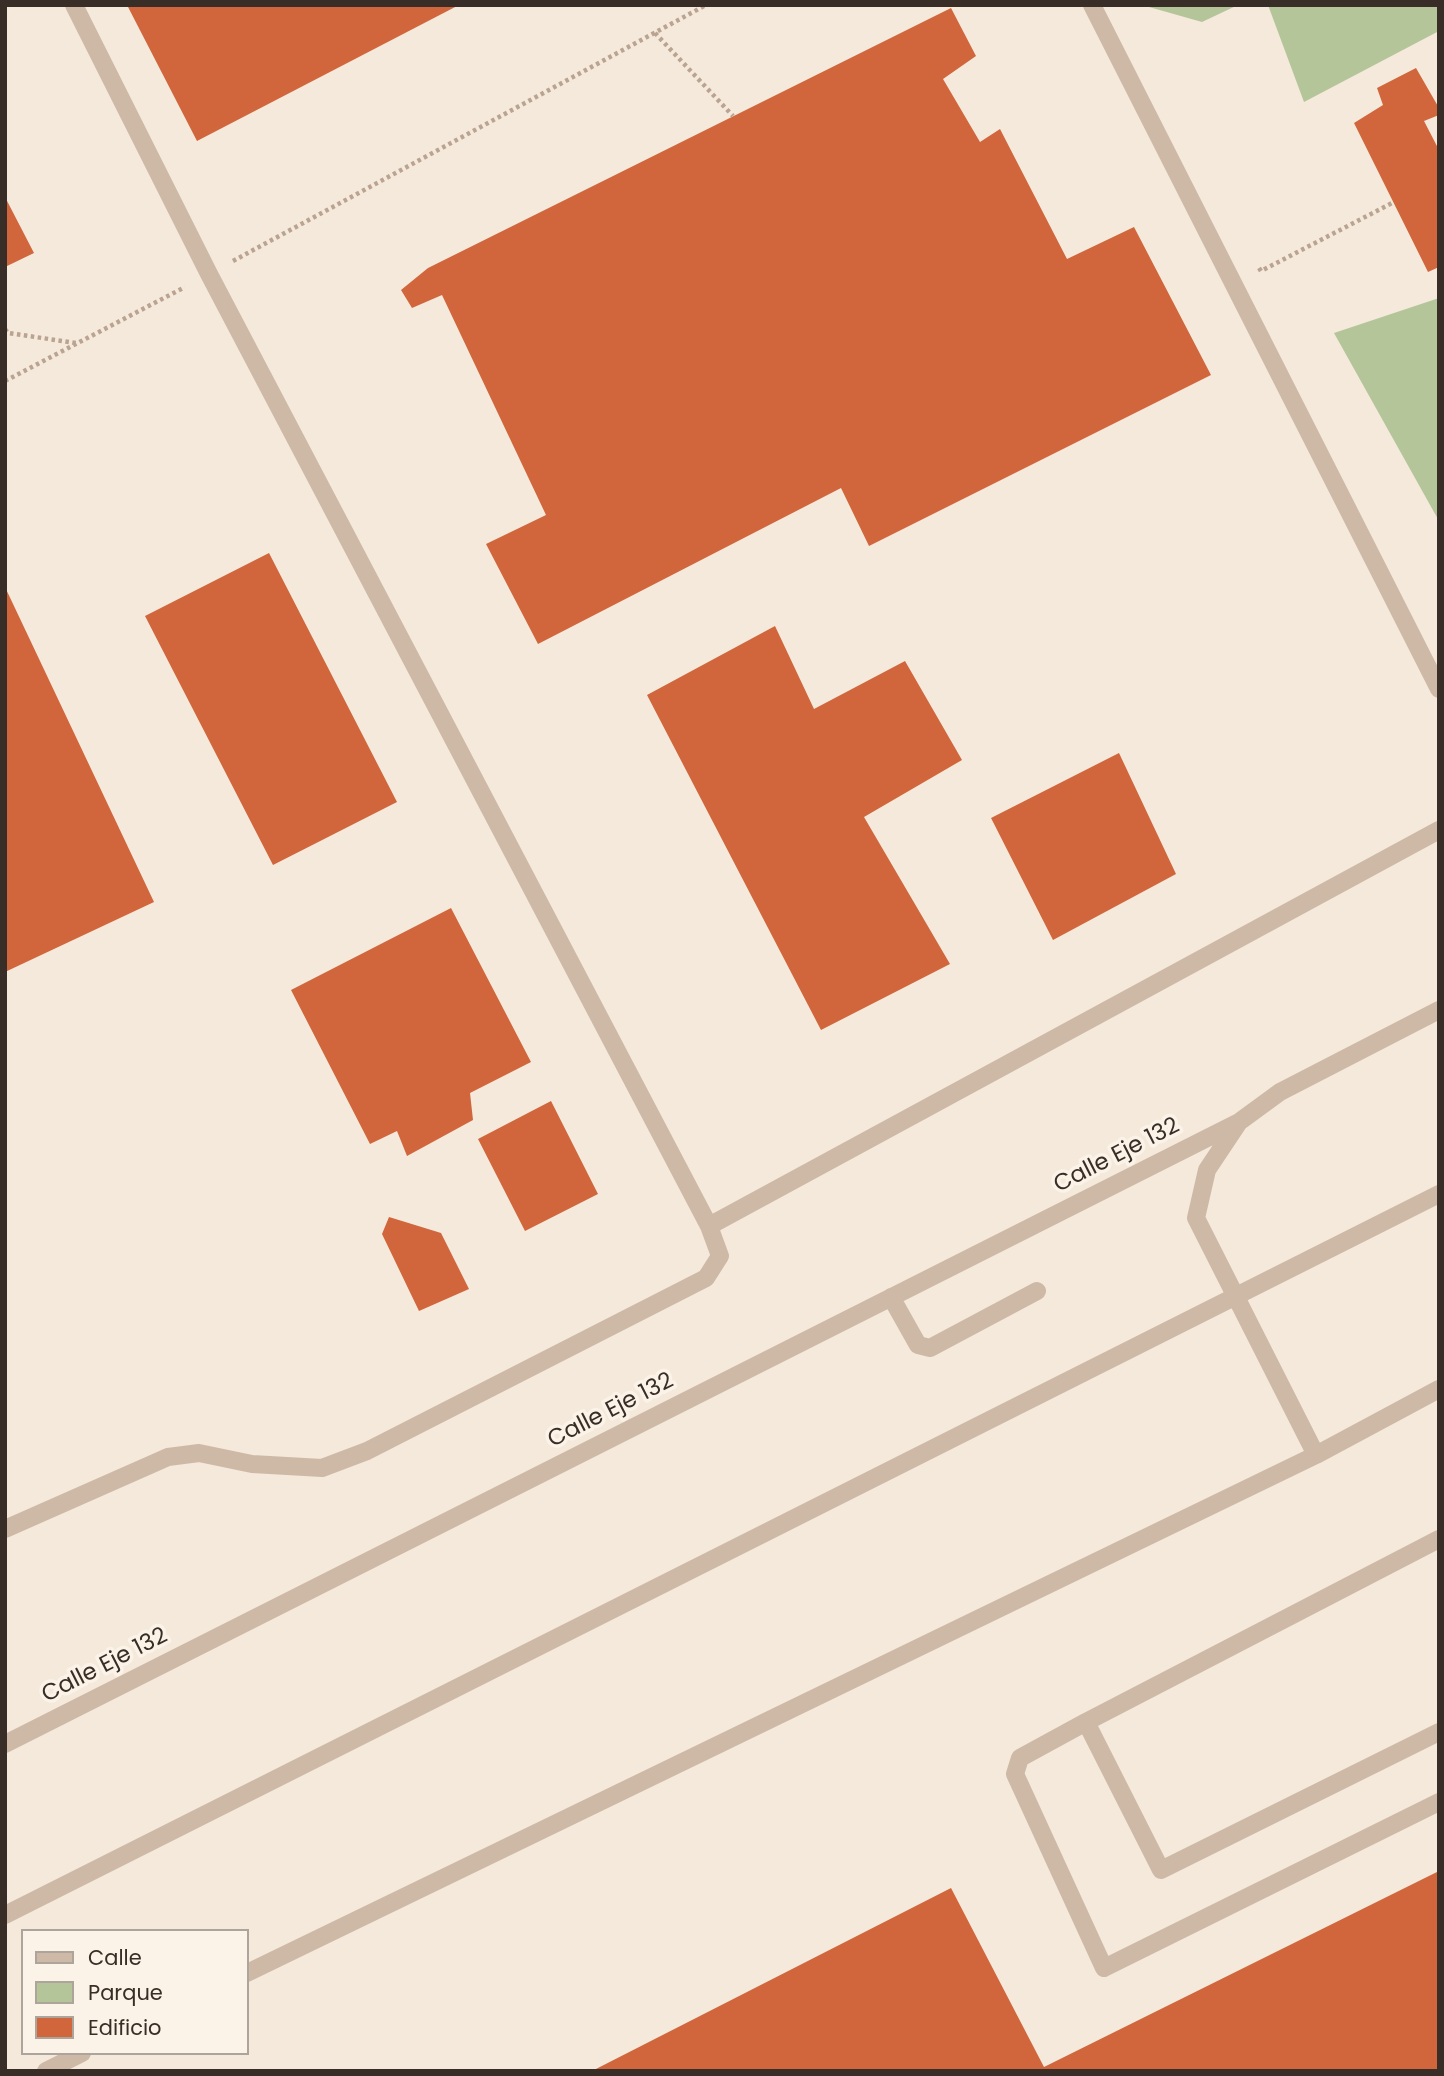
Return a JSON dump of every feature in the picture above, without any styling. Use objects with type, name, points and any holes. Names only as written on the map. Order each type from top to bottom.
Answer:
[{"type":"street","points":[[5,1529],[168,1457],[199,1453],[253,1464],[322,1468],[367,1451],[706,1278],[720,1256],[709,1226],[209,274],[74,5]]},
{"type":"street","points":[[1092,5],[1439,689]]},
{"type":"street","points":[[709,1226],[1439,830]]},
{"type":"street","name":"Calle Eje 132","points":[[5,1744],[1239,1122],[1280,1092],[1439,1010]]},
{"type":"street","name":"Calle Eje 132","points":[[1239,1122],[1207,1170],[1196,1218],[1316,1455]]},
{"type":"street","points":[[5,1915],[1439,1194]]},
{"type":"street","points":[[891,1297],[918,1345],[930,1348],[1037,1291]]},
{"type":"street","points":[[248,1973],[1316,1455],[1439,1389]]},
{"type":"street","points":[[1439,1539],[1020,1758],[1015,1774],[1104,1968],[1439,1802]]},
{"type":"street","points":[[1086,1722],[1161,1870],[1439,1732]]},
{"type":"street","points":[[46,2071],[78,2055]]},
{"type":"path","points":[[5,381],[209,274],[706,5]]},
{"type":"path","points":[[655,33],[733,116]]},
{"type":"path","points":[[1254,260],[1261,271],[1394,202]]},
{"type":"path","points":[[5,329],[8,332],[76,343]]},
{"type":"green space","points":[[1142,5],[1238,5],[1202,22]]},
{"type":"green space","points":[[1268,5],[1439,5],[1439,31],[1304,102]]},
{"type":"green space","points":[[1439,298],[1439,521],[1334,333]]},
{"type":"building","points":[[127,5],[459,5],[197,141]]},
{"type":"building","points":[[951,8],[976,56],[943,79],[980,142],[1000,129],[1067,259],[1134,227],[1211,375],[869,546],[841,488],[538,644],[486,544],[546,515],[442,295],[412,308],[401,290],[428,268]]},
{"type":"building","points":[[1416,68],[1439,108],[1439,115],[1424,121],[1439,150],[1439,267],[1428,272],[1354,123],[1383,105],[1377,88]]},
{"type":"building","points":[[5,197],[34,253],[5,267]]},
{"type":"building","points":[[269,553],[397,802],[273,865],[145,616]]},
{"type":"building","points":[[5,587],[154,902],[5,972]]},
{"type":"building","points":[[775,626],[814,709],[905,661],[962,760],[864,817],[950,964],[821,1030],[647,695]]},
{"type":"building","points":[[1119,753],[1176,874],[1053,940],[991,818]]},
{"type":"building","points":[[451,908],[531,1062],[470,1093],[473,1120],[407,1156],[397,1131],[370,1144],[291,990]]},
{"type":"building","points":[[551,1101],[598,1194],[525,1231],[478,1139]]},
{"type":"building","points":[[389,1217],[441,1233],[469,1289],[419,1311],[382,1234]]},
{"type":"building","points":[[1439,1871],[1439,2071],[592,2071],[951,1888],[1044,2067]]}]
